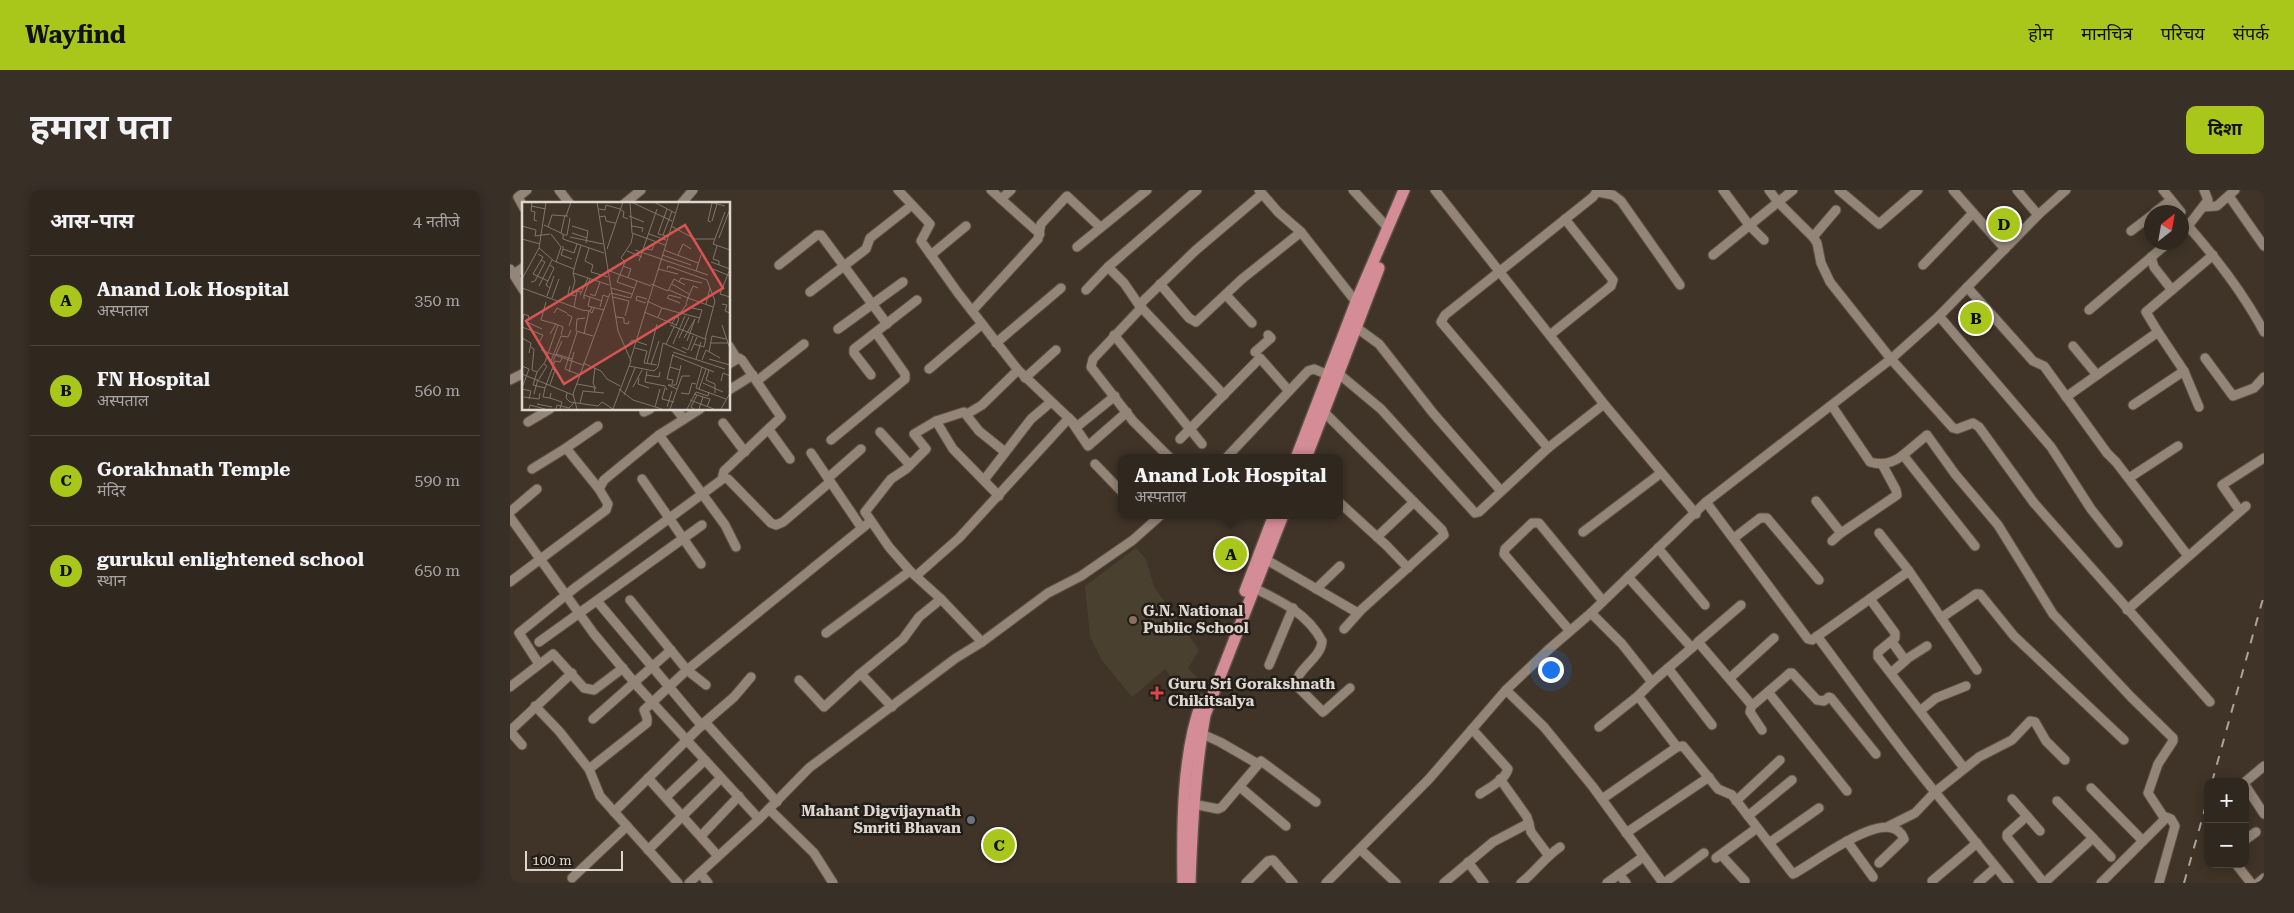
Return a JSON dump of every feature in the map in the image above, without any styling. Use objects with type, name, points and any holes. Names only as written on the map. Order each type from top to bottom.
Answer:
[{"type":"main road","points":[[1308,454],[1324,412],[1333,375],[1356,302],[1404,190]]},
{"type":"main road","points":[[1298,454],[1356,328],[1412,190]]},
{"type":"main road","points":[[1183,883],[1184,804],[1196,720],[1272,519]]},
{"type":"main road","points":[[1190,883],[1193,804],[1205,715],[1281,519]]},
{"type":"street","points":[[522,204],[518,197],[527,190]]},
{"type":"street","points":[[559,190],[568,202]]},
{"type":"street","points":[[627,202],[642,190]]},
{"type":"street","points":[[683,202],[693,190]]},
{"type":"street","points":[[898,190],[930,224],[921,240],[931,255],[996,343],[1025,378],[1079,425],[1115,396]]},
{"type":"street","points":[[990,190],[1040,234]]},
{"type":"street","points":[[1001,200],[1011,190]]},
{"type":"street","points":[[1077,247],[1147,190]]},
{"type":"street","points":[[1086,290],[1108,267],[1197,190]]},
{"type":"street","points":[[1354,190],[1388,228]]},
{"type":"street","points":[[1435,190],[1604,404],[1696,514]]},
{"type":"street","points":[[1724,190],[1749,225],[1764,240]]},
{"type":"street","points":[[1769,190],[1778,202],[1813,237],[1817,243],[1821,263],[1830,282],[1891,359],[1953,428],[1961,428],[1973,423],[1979,427],[2034,504],[2210,702]]},
{"type":"street","points":[[1713,255],[1792,190]]},
{"type":"street","points":[[1839,190],[1879,224],[1918,190]]},
{"type":"street","points":[[1953,190],[2005,249]]},
{"type":"street","points":[[2017,190],[2038,215]]},
{"type":"street","points":[[1326,883],[1429,779],[1506,690],[1591,613],[1628,576],[1696,514],[1706,502],[1891,359],[1939,316],[2064,190]]},
{"type":"street","points":[[2163,190],[2175,205]]},
{"type":"street","points":[[2189,223],[2208,200],[2204,190]]},
{"type":"street","points":[[1548,448],[1442,325],[1445,314],[1598,191],[1613,195],[1620,201],[1680,285]]},
{"type":"street","points":[[1166,454],[1126,412],[1091,367],[1093,359],[1160,284],[1260,192],[1301,232],[1356,302]]},
{"type":"street","points":[[2203,207],[2217,206],[2232,193],[2264,246]]},
{"type":"street","points":[[972,311],[1038,239],[1041,224],[1067,196],[1100,228]]},
{"type":"street","points":[[2165,205],[2171,200]]},
{"type":"street","points":[[810,292],[866,249],[870,238],[912,205]]},
{"type":"street","points":[[1813,237],[1836,210]]},
{"type":"street","points":[[1922,265],[1973,213]]},
{"type":"street","points":[[1550,335],[1611,286],[1613,280],[1565,219]]},
{"type":"street","points":[[2131,231],[2144,222]]},
{"type":"street","points":[[931,255],[966,226]]},
{"type":"street","points":[[2189,231],[2210,258],[2220,264],[2264,332]]},
{"type":"street","points":[[1160,284],[1189,318],[1196,322],[1242,279],[1301,232]]},
{"type":"street","points":[[779,265],[819,234],[888,324]]},
{"type":"street","points":[[2089,310],[2159,250]]},
{"type":"street","points":[[2151,257],[2154,267],[2172,290]]},
{"type":"street","points":[[2199,407],[2184,371],[2146,312],[2210,258]]},
{"type":"street","points":[[1108,267],[1124,283],[1140,306],[1224,396]]},
{"type":"street","points":[[512,271],[522,288]]},
{"type":"street","points":[[838,329],[903,282]]},
{"type":"street","points":[[1968,287],[2033,361],[2044,366],[2106,453],[2128,478],[2188,556]]},
{"type":"street","points":[[996,343],[1061,288]]},
{"type":"street","points":[[1226,295],[1252,323]]},
{"type":"street","points":[[871,375],[854,351],[917,300]]},
{"type":"street","points":[[1939,316],[2051,447],[2091,509],[2118,543]]},
{"type":"street","points":[[929,369],[982,324]]},
{"type":"street","points":[[1356,328],[1379,344],[1433,413],[1501,490]]},
{"type":"street","points":[[831,440],[905,379],[905,374],[876,332]]},
{"type":"street","points":[[2066,397],[2158,332]]},
{"type":"street","points":[[1114,335],[1202,444]]},
{"type":"street","points":[[1180,439],[1224,396],[1255,352],[1271,338],[1268,335]]},
{"type":"street","points":[[730,390],[755,378],[804,344]]},
{"type":"street","points":[[2073,346],[2097,376]]},
{"type":"street","points":[[722,479],[724,471],[780,420],[781,415],[742,360],[737,359],[730,348]]},
{"type":"street","points":[[1025,378],[1056,350]]},
{"type":"street","points":[[1255,352],[1289,391]]},
{"type":"street","points":[[2205,358],[2233,396],[2254,388],[2264,377]]},
{"type":"street","points":[[730,363],[737,359]]},
{"type":"street","points":[[1230,454],[1311,369],[1333,375],[1381,409],[1472,511],[1479,512],[1548,448],[1604,404]]},
{"type":"street","points":[[967,414],[982,405],[1018,370]]},
{"type":"street","points":[[2133,405],[2184,371]]},
{"type":"street","points":[[510,380],[522,374]]},
{"type":"street","points":[[984,480],[1031,419],[1051,402]]},
{"type":"street","points":[[1832,406],[1870,462],[1882,464],[1893,462],[1926,435],[1955,474],[1998,525],[2053,614],[2131,697],[2173,738],[2158,764],[2148,793],[2166,817],[2171,818],[2175,826],[2159,883]]},
{"type":"street","points":[[528,422],[548,410]]},
{"type":"street","points":[[677,410],[684,418]]},
{"type":"street","points":[[599,489],[604,480],[659,435],[698,410]]},
{"type":"street","points":[[982,642],[889,548],[865,512],[867,507],[891,479],[910,465],[926,448],[914,434],[936,421],[962,412],[967,414],[979,431],[1005,452]]},
{"type":"street","points":[[1069,418],[1088,446],[1126,412]]},
{"type":"street","points":[[1324,412],[1442,530],[1444,535],[1358,613],[1344,629]]},
{"type":"street","points":[[826,633],[952,545],[1069,418]]},
{"type":"street","points":[[936,421],[949,444],[999,496]]},
{"type":"street","points":[[723,423],[745,452]]},
{"type":"street","points":[[532,469],[598,426]]},
{"type":"street","points":[[769,430],[790,459]]},
{"type":"street","points":[[880,432],[910,465]]},
{"type":"street","points":[[659,435],[725,525],[736,547]]},
{"type":"street","points":[[2128,478],[2178,446]]},
{"type":"street","points":[[510,582],[606,510],[608,504],[599,489],[566,448]]},
{"type":"street","points":[[539,664],[519,633],[566,595],[722,479],[728,478],[771,523],[776,524],[783,522],[861,449]]},
{"type":"street","points":[[811,453],[861,527]]},
{"type":"street","points":[[1903,455],[1975,546]]},
{"type":"street","points":[[2127,610],[2243,508],[2222,485],[2264,458]]},
{"type":"street","points":[[1095,464],[1118,488]]},
{"type":"street","points":[[1832,541],[1840,533],[1897,495],[1882,464]]},
{"type":"street","points":[[1583,532],[1661,472]]},
{"type":"street","points":[[642,479],[701,564]]},
{"type":"street","points":[[510,512],[536,489]]},
{"type":"street","points":[[1816,501],[1840,533]]},
{"type":"street","points":[[1377,537],[1414,502]]},
{"type":"street","points":[[1706,502],[1808,639],[1812,640],[1909,571]]},
{"type":"street","points":[[1343,506],[1408,568]]},
{"type":"street","points":[[510,518],[541,558],[566,595],[636,684],[760,819]]},
{"type":"street","points":[[1734,538],[1760,518],[1766,518],[1819,580]]},
{"type":"street","points":[[1148,519],[1152,523]]},
{"type":"street","points":[[689,883],[760,819],[809,768],[956,658],[982,642],[1048,593],[1081,576],[1133,540],[1156,519]]},
{"type":"street","points":[[589,769],[646,723],[647,718],[644,710],[687,670],[870,521]]},
{"type":"street","points":[[1570,631],[1504,554],[1505,549],[1532,523],[1538,524],[1603,601]]},
{"type":"street","points":[[539,642],[702,525]]},
{"type":"street","points":[[1880,533],[1909,571],[1977,670]]},
{"type":"street","points":[[1658,548],[1705,605]]},
{"type":"street","points":[[1265,559],[1358,613]]},
{"type":"street","points":[[1316,589],[1340,566]]},
{"type":"street","points":[[1628,576],[1730,678],[1752,704]]},
{"type":"street","points":[[1254,588],[1293,608],[1322,642],[1319,652],[1297,678],[1297,686],[1323,712],[1350,688]]},
{"type":"street","points":[[1941,618],[1976,594],[1980,594],[2008,629],[2124,740]]},
{"type":"street","points":[[1870,598],[1895,633],[1895,638],[1892,642],[1877,654],[1964,768]]},
{"type":"street","points":[[799,680],[824,707],[858,675],[903,639],[919,617],[940,599]]},
{"type":"street","points":[[630,600],[687,670],[706,685]]},
{"type":"street","points":[[597,601],[668,688],[777,802]]},
{"type":"street","points":[[1599,727],[1638,696],[1741,605]]},
{"type":"street","points":[[1269,665],[1293,608]]},
{"type":"street","points":[[1591,613],[1622,644],[1652,682]]},
{"type":"street","points":[[1817,636],[1884,724],[1893,741],[1977,842],[1994,868],[2009,883]]},
{"type":"street","points":[[1730,678],[1774,638]]},
{"type":"street","points":[[1892,642],[1906,660]]},
{"type":"street","points":[[1891,673],[1927,646]]},
{"type":"street","points":[[593,719],[636,684],[671,650]]},
{"type":"street","points":[[510,687],[555,654],[584,688],[594,690],[623,668]]},
{"type":"street","points":[[1668,668],[1712,725]]},
{"type":"street","points":[[522,745],[510,731],[572,673]]},
{"type":"street","points":[[1762,730],[1750,712],[1752,704],[1791,673],[1817,700],[1824,701],[1829,697],[1831,698],[1876,754]]},
{"type":"street","points":[[858,675],[864,676],[892,707]]},
{"type":"street","points":[[614,812],[734,696],[751,677]]},
{"type":"street","points":[[1921,710],[1936,698],[1966,686]]},
{"type":"street","points":[[1506,690],[1544,727],[1602,799],[1663,883],[1704,853]]},
{"type":"street","points":[[1768,692],[1846,791]]},
{"type":"street","points":[[1638,696],[1677,747]]},
{"type":"street","points":[[535,706],[559,731],[589,769],[600,796],[678,883]]},
{"type":"street","points":[[1602,799],[1677,747],[1683,746],[1718,789],[1732,795],[1794,878],[1847,841],[1880,827],[1889,826],[1915,812],[1935,792],[1964,768],[2012,740],[2032,721],[2039,727],[2046,741],[2064,760]]},
{"type":"street","points":[[1472,729],[1506,765],[1508,771],[1500,780],[1480,794]]},
{"type":"street","points":[[1202,734],[1258,764]]},
{"type":"street","points":[[666,797],[704,760]]},
{"type":"street","points":[[1736,800],[1780,760]]},
{"type":"street","points":[[1193,804],[1218,809],[1227,803],[1258,764],[1264,762],[1316,802]]},
{"type":"street","points":[[2249,779],[2264,766]]},
{"type":"street","points":[[1626,833],[1709,777]]},
{"type":"street","points":[[648,778],[718,856]]},
{"type":"street","points":[[648,850],[721,778]]},
{"type":"street","points":[[1500,780],[1527,817],[1531,832],[1549,856]]},
{"type":"street","points":[[1748,816],[1792,780]]},
{"type":"street","points":[[1240,787],[1286,826]]},
{"type":"street","points":[[2091,788],[2143,841]]},
{"type":"street","points":[[2249,792],[2264,814]]},
{"type":"street","points":[[701,836],[738,796]]},
{"type":"street","points":[[2012,799],[2040,831]]},
{"type":"street","points":[[2057,801],[2111,857]]},
{"type":"street","points":[[1769,843],[1819,808]]},
{"type":"street","points":[[769,810],[814,853],[833,883]]},
{"type":"street","points":[[2027,816],[2007,834],[2007,837],[2044,883],[2093,838]]},
{"type":"street","points":[[2101,883],[2166,817]]},
{"type":"street","points":[[1444,883],[1493,842],[1529,823]]},
{"type":"street","points":[[572,878],[626,826]]},
{"type":"street","points":[[1879,863],[1904,840],[1897,830],[1889,826]]},
{"type":"street","points":[[1744,882],[1720,858],[1757,828]]},
{"type":"street","points":[[2249,837],[2256,832]]},
{"type":"street","points":[[1847,841],[1873,877]]},
{"type":"street","points":[[1932,882],[1977,842]]},
{"type":"street","points":[[1522,883],[1560,847]]},
{"type":"street","points":[[1360,849],[1396,883]]},
{"type":"street","points":[[1607,883],[1643,856]]},
{"type":"street","points":[[1246,883],[1268,861],[1273,860],[1293,883]]},
{"type":"street","points":[[1468,862],[1484,883]]},
{"type":"street","points":[[1978,883],[1994,868]]},
{"type":"street","points":[[2239,868],[2251,883]]},
{"type":"street","points":[[700,873],[708,883]]},
{"type":"street","points":[[1619,874],[1626,883]]},
{"type":"street","points":[[2258,883],[2264,878]]},
{"type":"shaded area","name":"G.N. National Public School","points":[[1136,548],[1146,559],[1154,587],[1199,650],[1188,668],[1199,680],[1184,694],[1165,669],[1132,697],[1101,659],[1090,636],[1085,586]]},
{"type":"railway","points":[[2213,778],[2264,595]]},
{"type":"railway","points":[[2184,883],[2204,812]]},
{"type":"place","name":"gurukul enlightened school","points":[[2004,224]]},
{"type":"place","name":"FN Hospital","points":[[1976,318]]},
{"type":"place","name":"Anand Lok Hospital","points":[[1231,554]]},
{"type":"place","name":"G.N. National Public School","points":[[1133,620]]},
{"type":"place","name":"Guru Sri Gorakshnath Chikitsalya","points":[[1157,693]]},
{"type":"place","name":"Mahant Digvijaynath Smriti Bhavan","points":[[971,820]]},
{"type":"place","name":"Gorakhnath Temple","points":[[999,845]]}]
